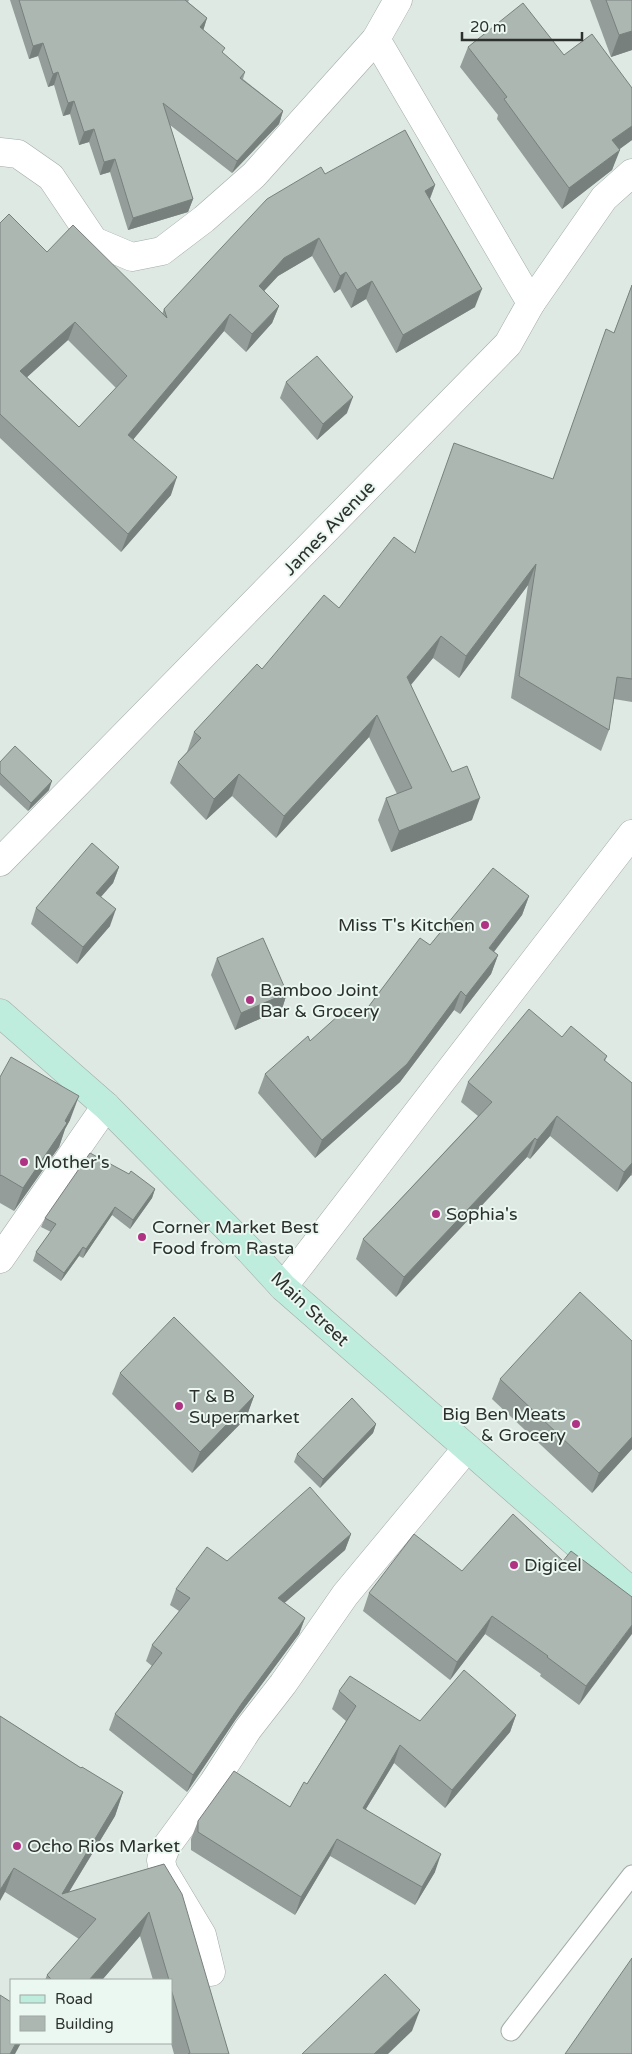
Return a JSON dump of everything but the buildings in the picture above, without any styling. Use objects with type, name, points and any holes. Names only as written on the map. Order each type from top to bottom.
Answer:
[{"type":"street","points":[[0,152],[18,154],[51,177],[94,241],[132,257],[162,251],[204,220],[254,175],[376,39],[398,0]]},
{"type":"street","points":[[376,39],[531,303]]},
{"type":"street","name":"James Avenue","points":[[0,862],[508,344],[531,303],[604,198],[632,173]]},
{"type":"street","points":[[283,1287],[632,834]]},
{"type":"street","name":"Main Street","points":[[0,1014],[106,1106],[283,1287],[631,1589]]},
{"type":"street","points":[[0,1260],[106,1106]]},
{"type":"street","points":[[211,1972],[202,1935],[163,1870],[161,1860],[166,1847],[214,1783],[248,1729],[283,1684],[346,1594],[467,1448]]},
{"type":"lane","points":[[511,2031],[632,1875]]},
{"type":"place","name":"Miss T's Kitchen","points":[[485,925]]},
{"type":"place","name":"Bamboo Joint Bar & Grocery","points":[[250,1000]]},
{"type":"place","name":"Mother's","points":[[24,1162]]},
{"type":"place","name":"Sophia's","points":[[436,1214]]},
{"type":"place","name":"Corner Market Best Food from Rasta","points":[[142,1237]]},
{"type":"place","name":"T & B Supermarket","points":[[179,1406]]},
{"type":"place","name":"Big Ben Meats & Grocery","points":[[576,1424]]},
{"type":"place","name":"Digicel","points":[[514,1565]]},
{"type":"place","name":"Ocho Rios Market","points":[[17,1846]]}]
